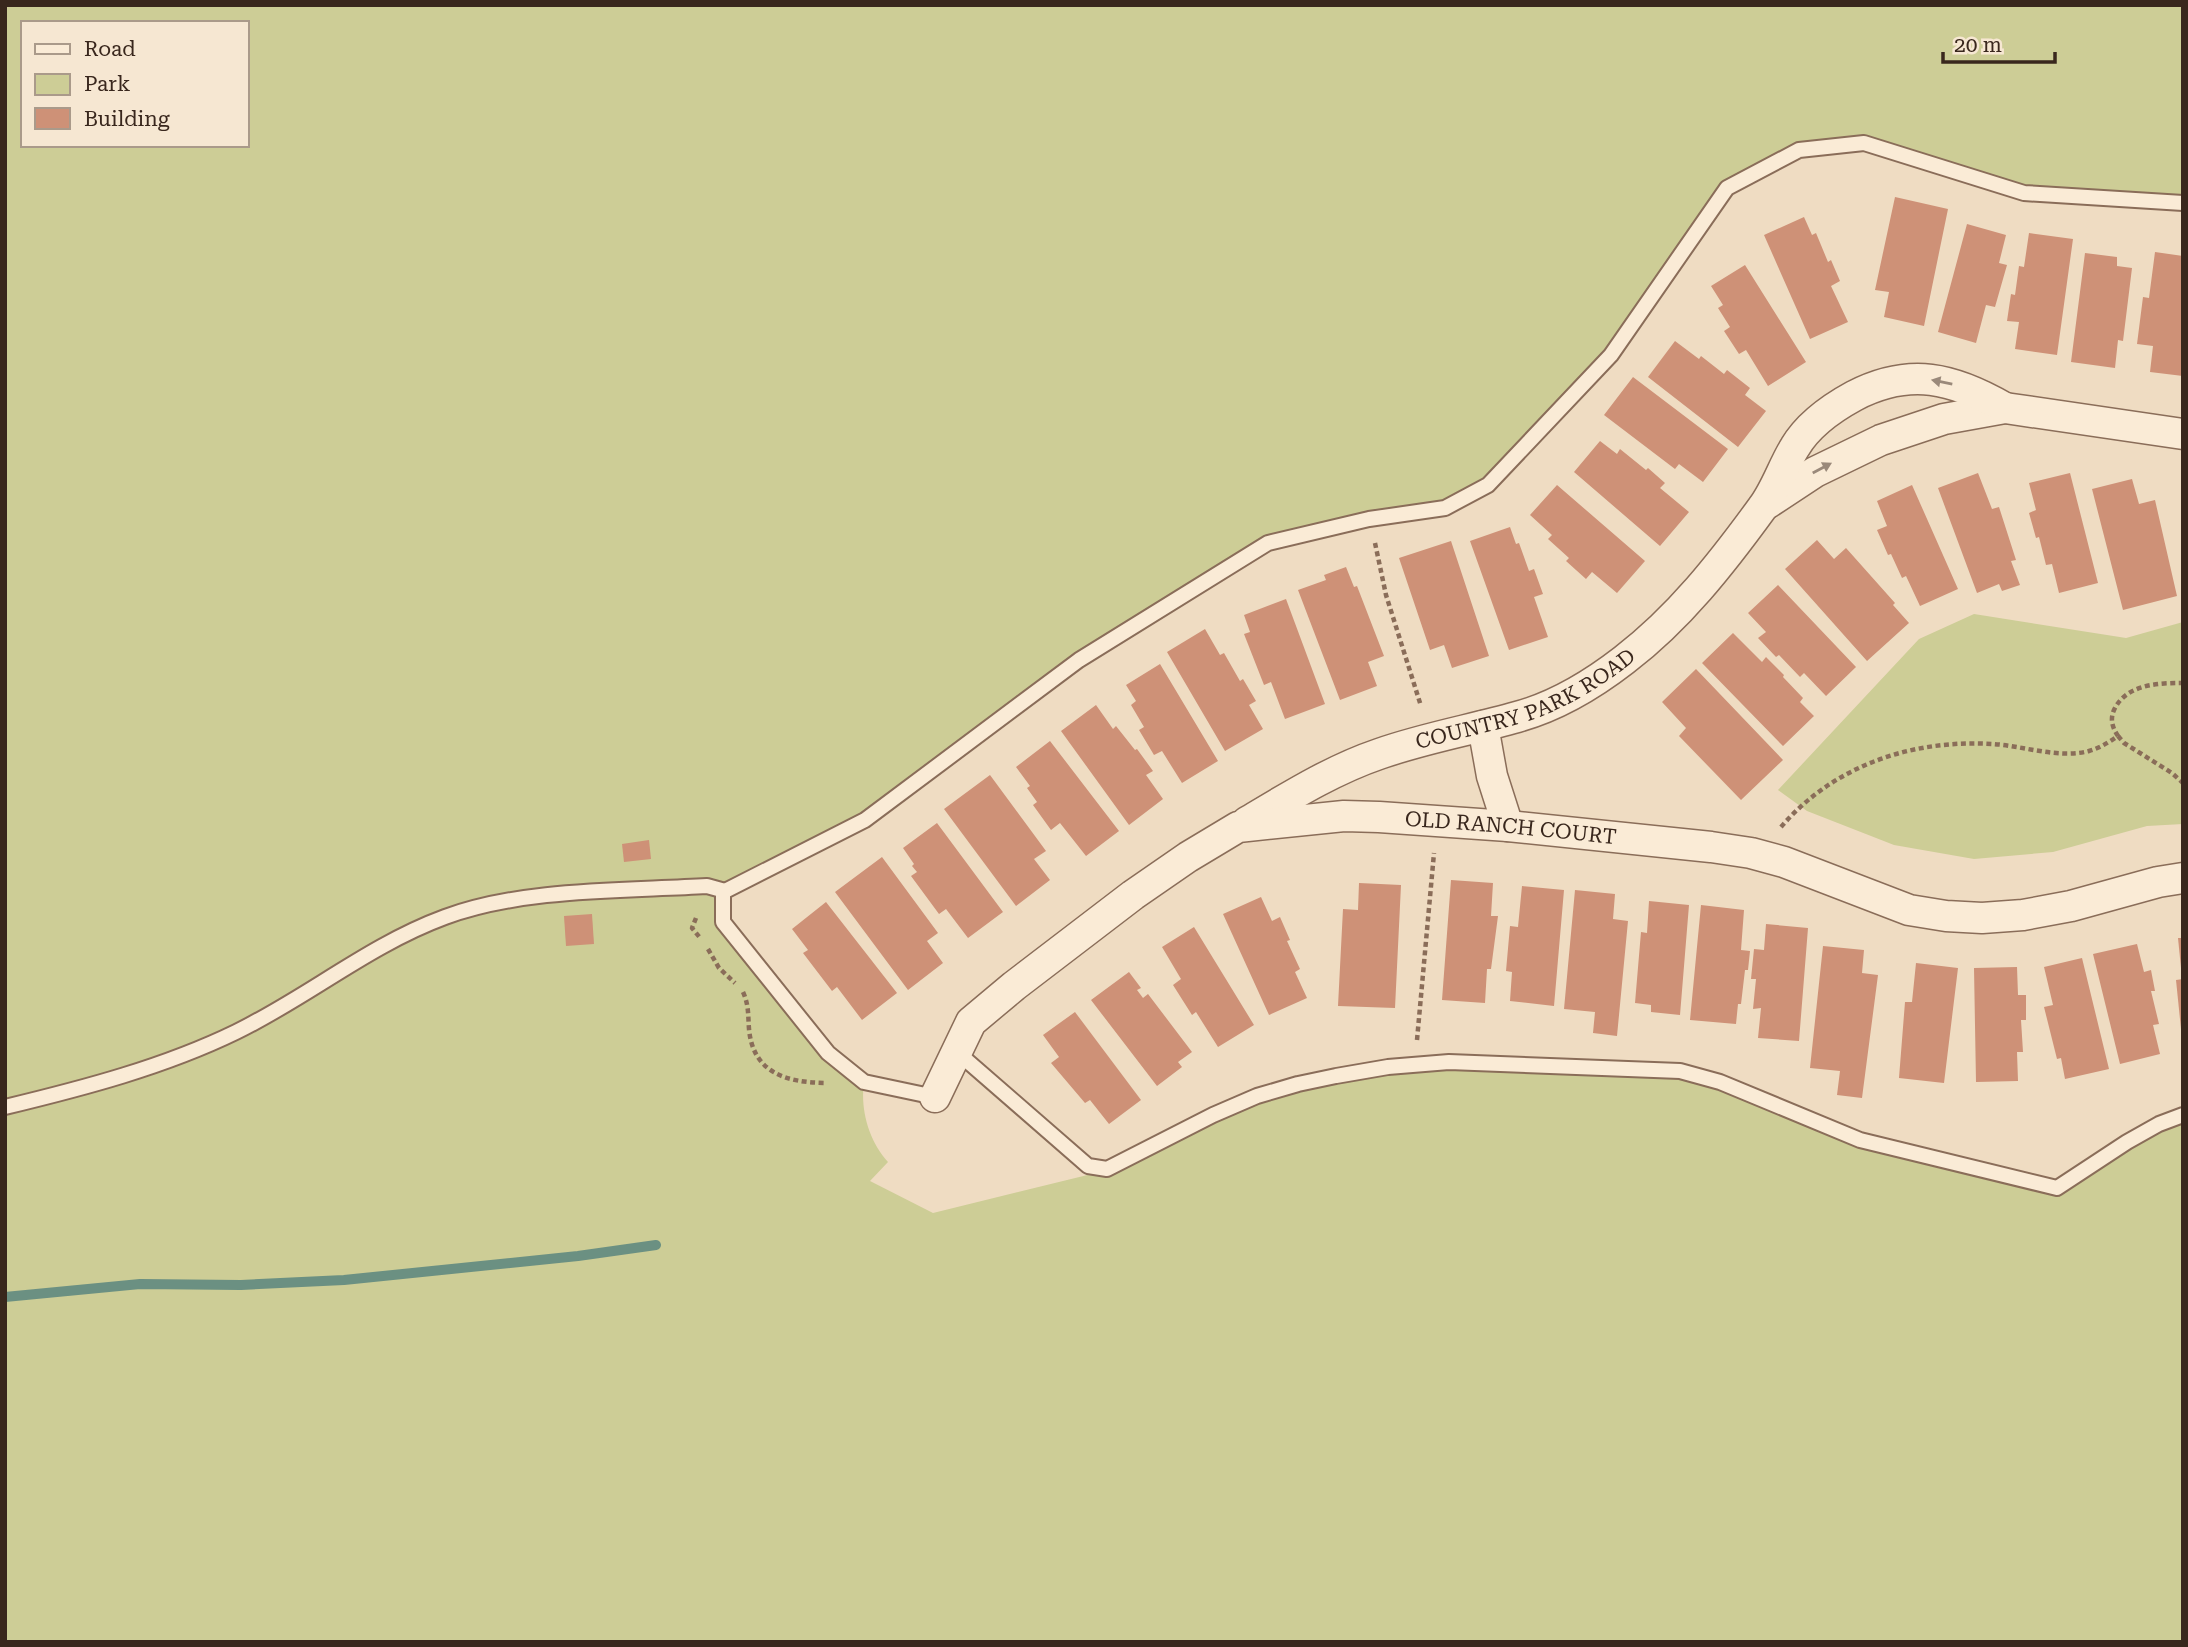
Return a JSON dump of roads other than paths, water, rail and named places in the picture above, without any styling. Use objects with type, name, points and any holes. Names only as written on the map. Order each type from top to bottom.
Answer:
[{"type":"street","name":"COUNTRY PARK ROAD","points":[[1238,827],[1303,789],[1377,754],[1541,708],[1595,680],[1623,661],[1673,617],[1765,505],[1796,445],[1815,423],[1858,394],[1896,381],[1940,381],[1974,390],[2004,408]]},
{"type":"street","name":"COUNTRY PARK ROAD","points":[[1765,505],[1815,472],[1881,440],[1944,419],[2004,408],[2183,434]]},
{"type":"street","points":[[1483,726],[1492,775],[1508,826]]},
{"type":"street","name":"OLD RANCH COURT","points":[[935,1097],[971,1022],[1133,894],[1238,827],[1344,816],[1508,826],[1711,847],[1759,855],[1816,873],[1909,910],[1982,918],[2023,915],[2071,906],[2158,882],[2183,878]]},
{"type":"lane","points":[[5,1107],[99,1084],[203,1047],[275,1010],[379,947],[447,916],[548,897],[718,889],[864,820],[1079,660],[1268,542],[1369,519],[1445,508],[1488,485],[1611,355],[1727,188],[1799,150],[1864,143],[2024,193],[2183,203]]},
{"type":"lane","points":[[718,889],[723,893],[723,922],[828,1053],[864,1082],[935,1097]]},
{"type":"lane","points":[[957,1052],[1088,1166],[1107,1170],[1213,1115],[1257,1096],[1336,1076],[1388,1067],[1449,1062],[1680,1071],[1720,1082],[1860,1140],[2057,1188],[2127,1142],[2159,1124],[2183,1115]]},
{"type":"waterway","points":[[5,1297],[140,1284],[241,1285],[344,1280],[578,1256],[656,1245]]}]
